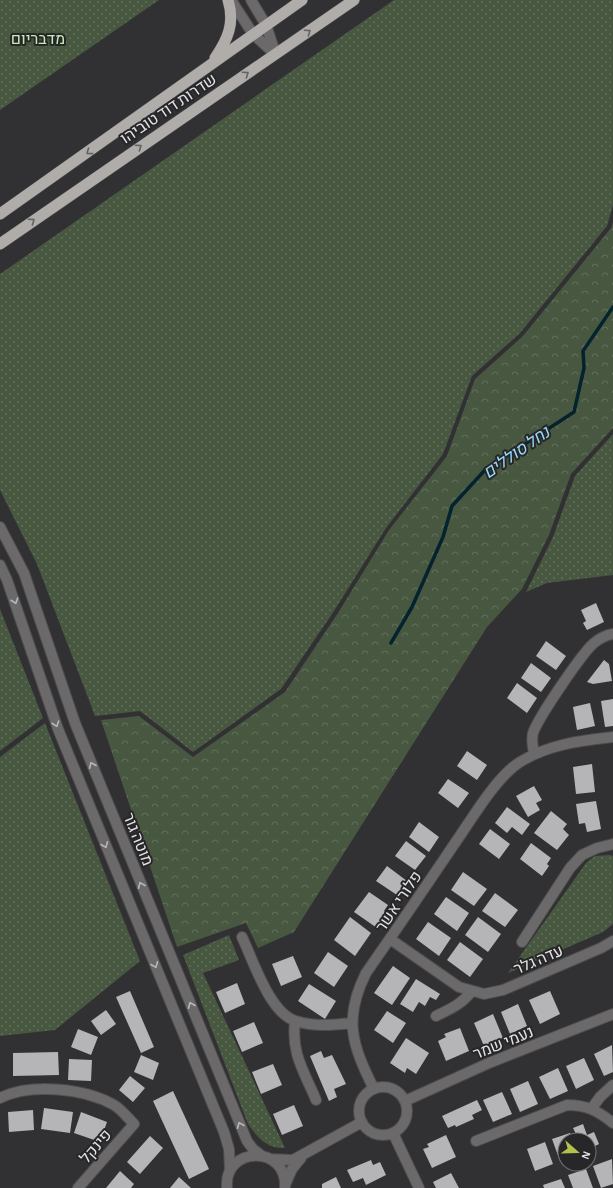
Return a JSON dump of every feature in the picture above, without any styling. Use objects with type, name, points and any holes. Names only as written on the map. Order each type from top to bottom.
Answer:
[{"type":"highway","points":[[212,64],[224,44],[232,24],[232,14],[229,0]]},
{"type":"highway","name":"שדרות דוד טוביהו","points":[[0,214],[302,0]]},
{"type":"highway","name":"שדרות דוד טוביהו","points":[[0,244],[354,0]]},
{"type":"street","points":[[229,0],[253,34],[275,54]]},
{"type":"street","points":[[251,0],[266,25],[275,54]]},
{"type":"street","name":"מוטה גור","points":[[0,527],[24,573],[75,723],[247,1141],[253,1150],[266,1158],[282,1172],[285,1186]]},
{"type":"street","name":"מוטה גור","points":[[0,565],[7,580],[58,729],[224,1132],[228,1149],[227,1182]]},
{"type":"street","points":[[534,754],[532,744],[533,734],[539,721],[583,655],[594,644],[613,634]]},
{"type":"street","name":"פלורי אשר","points":[[374,1089],[357,1051],[352,1023],[353,1006],[357,991],[366,973],[489,795],[518,763],[534,754],[564,744],[613,737]]},
{"type":"street","name":"עדה גלר","points":[[522,942],[570,868],[582,855],[597,848],[613,844]]},
{"type":"street","points":[[242,937],[276,1008],[295,1021],[324,1025],[352,1023]]},
{"type":"street","name":"עדה גלר","points":[[390,939],[448,980],[471,992],[484,994],[502,990],[601,948],[613,941]]},
{"type":"street","points":[[436,1016],[464,1001],[471,992]]},
{"type":"street","name":"נעמי שמר","points":[[405,1101],[489,1063],[613,1014]]},
{"type":"street","points":[[295,1021],[293,1042],[295,1052],[316,1100]]},
{"type":"street","points":[[592,1108],[600,1097],[613,1085]]},
{"type":"street","points":[[380,1087],[392,1089],[402,1096],[405,1101],[406,1117],[401,1127],[393,1133],[387,1135],[375,1134],[362,1122],[360,1116],[361,1103],[364,1097],[374,1089],[380,1087]]},
{"type":"street","name":"פינקל","points":[[0,1098],[7,1094],[39,1088],[82,1093],[114,1105],[134,1124],[78,1188]]},
{"type":"street","points":[[476,1141],[567,1105],[580,1105],[592,1108],[613,1123]]},
{"type":"street","points":[[227,1182],[236,1163],[244,1158],[253,1155],[266,1158],[293,1160],[362,1122]]},
{"type":"street","points":[[393,1133],[419,1188]]},
{"type":"street","points":[[285,1186],[296,1162],[306,1153]]},
{"type":"green space","name":"מדבריום","points":[[0,0],[159,0],[0,110]]},
{"type":"green space","points":[[394,0],[613,0],[613,205],[607,226],[520,333],[472,376],[443,454],[386,528],[334,611],[281,689],[193,752],[140,711],[95,716],[37,564],[0,490],[0,274]]},
{"type":"green space","points":[[613,222],[613,428],[571,474],[549,535],[522,589],[487,627],[294,932],[258,948],[246,923],[177,947],[101,720],[139,716],[193,757],[285,692],[338,613],[389,530],[447,456],[475,379],[523,336],[611,228]]},
{"type":"green space","points":[[613,434],[613,575],[547,583],[526,592],[553,537],[575,476]]},
{"type":"green space","points":[[0,609],[43,718],[0,751]]},
{"type":"green space","points":[[45,723],[140,961],[55,1030],[0,1036],[0,757]]},
{"type":"green space","points":[[595,856],[613,856],[613,924],[603,932],[508,973],[586,863]]},
{"type":"green space","points":[[229,935],[239,960],[203,973],[285,1148],[268,1145],[255,1134],[248,1124],[183,955]]},
{"type":"building","points":[[596,603],[604,622],[587,630],[583,623],[586,621],[581,610]]},
{"type":"building","points":[[546,641],[566,656],[556,670],[536,656]]},
{"type":"building","points":[[604,660],[609,664],[612,681],[593,684],[587,682]]},
{"type":"building","points":[[531,663],[551,678],[541,692],[521,678]]},
{"type":"building","points":[[517,683],[537,698],[527,713],[507,698]]},
{"type":"building","points":[[613,699],[613,726],[605,727],[601,701]]},
{"type":"building","points":[[590,703],[595,726],[577,730],[573,707]]},
{"type":"building","points":[[467,751],[487,765],[477,780],[457,766]]},
{"type":"building","points":[[592,764],[595,792],[576,794],[573,767]]},
{"type":"building","points":[[448,779],[469,793],[458,808],[438,793]]},
{"type":"building","points":[[534,786],[542,800],[536,803],[540,810],[528,817],[516,796]]},
{"type":"building","points":[[596,801],[601,829],[587,832],[585,823],[579,824],[576,804]]},
{"type":"building","points":[[507,807],[530,824],[522,835],[512,827],[507,833],[495,823]]},
{"type":"building","points":[[551,811],[567,824],[563,829],[569,835],[557,850],[534,833]]},
{"type":"building","points":[[419,822],[439,837],[429,852],[409,837]]},
{"type":"building","points":[[490,829],[510,844],[499,859],[479,844]]},
{"type":"building","points":[[406,841],[426,856],[415,870],[395,856]]},
{"type":"building","points":[[531,843],[551,858],[547,864],[549,866],[542,876],[520,859]]},
{"type":"building","points":[[387,866],[407,881],[397,895],[376,881]]},
{"type":"building","points":[[463,872],[487,889],[474,906],[451,890]]},
{"type":"building","points":[[369,892],[388,905],[384,911],[387,913],[377,928],[354,912]]},
{"type":"building","points":[[495,893],[518,910],[505,927],[482,911]]},
{"type":"building","points":[[446,897],[469,913],[457,931],[434,914]]},
{"type":"building","points":[[350,917],[371,933],[355,956],[334,940]]},
{"type":"building","points":[[478,917],[501,934],[488,952],[465,935]]},
{"type":"building","points":[[428,922],[451,938],[439,956],[416,939]]},
{"type":"building","points":[[460,942],[483,959],[470,977],[447,960]]},
{"type":"building","points":[[328,952],[348,966],[334,987],[314,973]]},
{"type":"building","points":[[293,956],[302,977],[281,986],[272,964]]},
{"type":"building","points":[[393,966],[410,978],[392,1005],[374,993]]},
{"type":"building","points":[[416,979],[440,994],[436,1000],[430,997],[425,1006],[419,1002],[413,1012],[400,1004]]},
{"type":"building","points":[[237,983],[245,1004],[225,1013],[216,992]]},
{"type":"building","points":[[309,984],[336,1001],[325,1019],[298,1001]]},
{"type":"building","points":[[130,991],[154,1047],[141,1053],[116,997]]},
{"type":"building","points":[[550,991],[560,1014],[540,1024],[529,1000]]},
{"type":"building","points":[[518,1004],[527,1026],[510,1034],[501,1012]]},
{"type":"building","points":[[106,1010],[116,1024],[101,1035],[91,1021]]},
{"type":"building","points":[[387,1011],[406,1023],[393,1043],[374,1030]]},
{"type":"building","points":[[493,1014],[503,1038],[484,1046],[474,1023]]},
{"type":"building","points":[[254,1022],[263,1043],[242,1052],[233,1031]]},
{"type":"building","points":[[460,1028],[469,1051],[446,1061],[438,1041],[446,1037],[444,1034]]},
{"type":"building","points":[[78,1029],[98,1037],[91,1055],[71,1047]]},
{"type":"building","points":[[406,1038],[429,1053],[416,1074],[407,1068],[405,1073],[390,1063]]},
{"type":"building","points":[[612,1045],[613,1072],[604,1076],[594,1054]]},
{"type":"building","points":[[321,1051],[324,1058],[332,1055],[346,1084],[334,1089],[337,1097],[329,1101],[310,1056]]},
{"type":"building","points":[[58,1052],[59,1075],[13,1076],[13,1053]]},
{"type":"building","points":[[141,1055],[159,1063],[153,1080],[134,1072]]},
{"type":"building","points":[[584,1058],[594,1080],[576,1089],[566,1066]]},
{"type":"building","points":[[69,1059],[92,1060],[91,1081],[68,1080]]},
{"type":"building","points":[[273,1064],[282,1085],[261,1094],[252,1072]]},
{"type":"building","points":[[558,1068],[568,1091],[550,1099],[539,1077]]},
{"type":"building","points":[[130,1076],[145,1088],[133,1102],[119,1090]]},
{"type":"building","points":[[528,1081],[538,1104],[520,1112],[510,1089]]},
{"type":"building","points":[[173,1091],[209,1169],[189,1179],[153,1101]]},
{"type":"building","points":[[502,1092],[512,1114],[493,1122],[483,1100]]},
{"type":"building","points":[[477,1100],[482,1110],[472,1115],[474,1119],[456,1127],[455,1125],[448,1128],[442,1116]]},
{"type":"building","points":[[294,1105],[303,1126],[282,1135],[273,1114]]},
{"type":"building","points":[[44,1108],[73,1112],[70,1133],[41,1129]]},
{"type":"building","points":[[33,1110],[34,1130],[9,1132],[8,1112]]},
{"type":"building","points":[[81,1112],[107,1122],[100,1142],[74,1133]]},
{"type":"building","points":[[583,1124],[586,1132],[575,1132],[573,1128]]},
{"type":"building","points":[[446,1135],[456,1157],[432,1168],[423,1149],[429,1147],[427,1144]]},
{"type":"building","points":[[150,1136],[163,1148],[140,1174],[127,1162]]},
{"type":"building","points":[[557,1137],[557,1153],[552,1139]]},
{"type":"building","points":[[545,1142],[553,1164],[535,1171],[527,1149]]},
{"type":"building","points":[[612,1159],[613,1184],[601,1188],[595,1172],[597,1172],[597,1165]]},
{"type":"building","points":[[371,1160],[373,1165],[380,1162],[386,1175],[366,1185],[363,1178],[353,1182],[347,1170]]},
{"type":"building","points":[[120,1171],[134,1184],[131,1188],[106,1188]]},
{"type":"building","points":[[577,1172],[587,1172],[593,1188],[573,1188],[568,1175]]},
{"type":"building","points":[[451,1173],[459,1188],[436,1188],[433,1182]]},
{"type":"building","points":[[179,1177],[191,1188],[170,1188]]},
{"type":"building","points":[[336,1177],[341,1188],[322,1188],[322,1184]]},
{"type":"building","points":[[561,1179],[565,1188],[544,1188],[543,1185]]},
{"type":"waterway","name":"נחל סוללים","points":[[391,643],[412,607],[443,537],[452,506],[485,470],[574,412],[584,368],[583,351],[613,307]]}]
